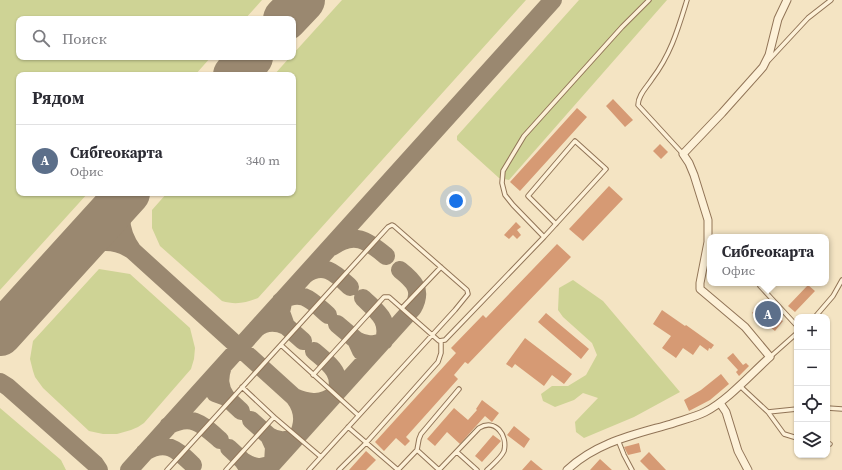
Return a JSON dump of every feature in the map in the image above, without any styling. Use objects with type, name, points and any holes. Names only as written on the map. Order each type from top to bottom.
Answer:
[{"type":"street","points":[[708,234],[708,220],[694,175],[683,154],[763,67],[769,55],[778,19],[787,0]]},
{"type":"street","points":[[567,470],[585,455],[597,448],[705,412],[720,403],[770,357],[750,332],[700,289],[707,247]]},
{"type":"street","points":[[720,403],[726,412],[738,451],[748,470]]},
{"type":"lane","points":[[544,237],[505,195],[502,183],[503,171],[524,136],[648,0]]},
{"type":"lane","points":[[683,154],[638,105],[640,96],[662,66],[672,46],[687,0]]},
{"type":"lane","points":[[763,67],[808,18],[831,0]]},
{"type":"lane","points":[[441,341],[445,340],[544,237],[556,224],[606,169],[575,141],[528,196],[556,224]]},
{"type":"lane","points":[[166,470],[281,346],[390,225],[394,226],[467,290],[468,294],[432,336],[309,470]]},
{"type":"lane","points":[[402,308],[440,267]]},
{"type":"lane","points":[[818,314],[833,296],[842,280]]},
{"type":"lane","points":[[760,286],[794,323]]},
{"type":"lane","points":[[313,375],[382,298],[389,297],[432,336],[441,341]]},
{"type":"lane","points":[[770,357],[794,337]]},
{"type":"lane","points":[[339,470],[366,443],[438,362],[441,354],[441,341]]},
{"type":"lane","points":[[281,346],[358,415]]},
{"type":"lane","points":[[739,385],[768,412],[784,434],[794,437]]},
{"type":"lane","points":[[242,387],[274,417],[321,457]]},
{"type":"lane","points":[[348,427],[398,470],[417,450],[421,434],[459,389]]},
{"type":"lane","points":[[768,412],[794,408]]},
{"type":"lane","points":[[830,408],[842,409]]},
{"type":"lane","points":[[226,470],[274,417]]},
{"type":"lane","points":[[417,450],[439,470],[479,428],[484,425],[496,427],[501,431],[503,436],[504,449],[503,453],[487,470]]},
{"type":"lane","points":[[618,440],[632,470]]},
{"type":"lane","points":[[457,452],[476,470]]},
{"type":"green space","points":[[0,0],[262,0],[248,16],[16,16],[16,60],[208,60],[198,72],[16,72],[16,196],[85,196],[0,290]]},
{"type":"green space","points":[[342,0],[526,0],[258,298],[240,303],[222,301],[160,246],[152,228],[152,210],[164,196],[296,196],[296,72],[277,72],[287,60],[296,60],[296,51]]},
{"type":"green space","points":[[579,0],[667,0],[509,180],[499,178],[457,140],[457,136]]},
{"type":"green space","points":[[99,269],[130,274],[190,328],[195,348],[191,369],[144,423],[131,430],[117,434],[103,434],[89,431],[43,388],[35,377],[30,359],[33,341]]},
{"type":"green space","points":[[573,280],[603,301],[680,392],[634,417],[584,438],[576,432],[575,422],[598,398],[583,393],[574,400],[555,407],[543,401],[541,394],[552,386],[568,386],[586,375],[597,355],[592,343],[563,317],[558,310],[559,288]]},
{"type":"green space","points":[[0,408],[61,460],[66,470],[0,470]]},
{"type":"building","points":[[613,99],[633,120],[625,127],[606,106]]},
{"type":"building","points":[[577,108],[587,117],[520,191],[510,182]]},
{"type":"building","points":[[660,144],[668,152],[661,159],[653,151]]},
{"type":"building","points":[[609,186],[623,199],[583,241],[569,229]]},
{"type":"building","points":[[516,222],[521,227],[517,230],[521,235],[517,239],[513,235],[509,239],[504,235]]},
{"type":"building","points":[[557,244],[571,257],[468,364],[465,362],[454,375],[458,379],[406,437],[410,441],[405,446],[396,438],[384,451],[375,442],[456,353],[451,348],[483,315],[486,318]]},
{"type":"building","points":[[807,286],[815,291],[795,312],[788,306]]},
{"type":"building","points":[[760,303],[770,310],[772,307],[777,311],[774,314],[783,321],[775,331],[752,313]]},
{"type":"building","points":[[662,310],[714,345],[711,349],[709,348],[708,351],[700,345],[693,355],[683,348],[676,358],[662,348],[671,336],[653,324]]},
{"type":"building","points":[[546,313],[589,349],[581,359],[538,322]]},
{"type":"building","points":[[525,338],[572,374],[564,384],[552,375],[544,386],[515,364],[512,368],[506,364]]},
{"type":"building","points":[[733,353],[743,365],[746,363],[749,366],[739,376],[736,372],[738,370],[727,358]]},
{"type":"building","points":[[721,374],[729,384],[710,400],[689,411],[684,400],[701,390]]},
{"type":"building","points":[[482,400],[499,413],[492,422],[485,416],[460,444],[447,432],[435,446],[427,439],[454,408],[468,420],[477,410],[476,409]]},
{"type":"building","points":[[514,426],[530,439],[524,448],[507,435]]},
{"type":"building","points":[[493,435],[501,441],[482,462],[475,456]]},
{"type":"building","points":[[639,443],[641,452],[628,455],[624,447]]},
{"type":"building","points":[[366,451],[376,460],[366,470],[349,470]]},
{"type":"building","points":[[649,452],[666,470],[649,470],[640,461]]},
{"type":"building","points":[[600,459],[612,470],[590,470]]},
{"type":"building","points":[[531,460],[543,470],[522,470]]},
{"type":"taxiway","points":[[129,470],[553,0]]},
{"type":"taxiway","points":[[127,196],[121,215],[125,237],[133,251]]},
{"type":"taxiway","points":[[332,247],[347,239],[354,239],[366,242],[386,256]]},
{"type":"taxiway","points":[[73,253],[88,245],[103,242],[118,244],[133,251],[294,397]]},
{"type":"taxiway","points":[[305,275],[318,269],[324,269],[335,274],[350,287]]},
{"type":"taxiway","points":[[267,470],[413,308],[417,296],[416,286],[400,270]]},
{"type":"taxiway","points":[[281,301],[288,297],[301,296],[312,301],[328,315]]},
{"type":"taxiway","points":[[256,329],[267,323],[278,323],[286,326],[281,312],[284,298]]},
{"type":"taxiway","points":[[356,340],[367,344],[384,341],[384,321],[363,298]]},
{"type":"taxiway","points":[[337,324],[356,340],[361,351]]},
{"type":"taxiway","points":[[286,326],[303,341]]},
{"type":"taxiway","points":[[249,470],[243,461],[258,467],[273,463],[274,447],[269,436],[283,440],[297,437],[300,432],[302,417],[300,407],[294,397],[305,401],[315,402],[326,400],[336,394],[338,386],[336,374],[333,369],[314,351]]},
{"type":"taxiway","points":[[224,365],[220,382],[226,397]]},
{"type":"taxiway","points":[[0,382],[8,387],[95,464],[99,470]]},
{"type":"taxiway","points":[[215,393],[226,397],[241,411]]},
{"type":"taxiway","points":[[168,426],[176,422],[190,420],[202,425],[220,440]]},
{"type":"taxiway","points":[[251,420],[269,436]]},
{"type":"taxiway","points":[[145,452],[153,448],[166,446],[177,451],[193,465]]},
{"type":"taxiway","points":[[229,448],[243,461]]},
{"type":"runway","points":[[288,16],[303,0]]},
{"type":"runway","points":[[238,72],[248,60]]},
{"type":"runway","points":[[0,334],[125,196]]},
{"type":"place","name":"Сибгеокарта","points":[[768,314]]}]
